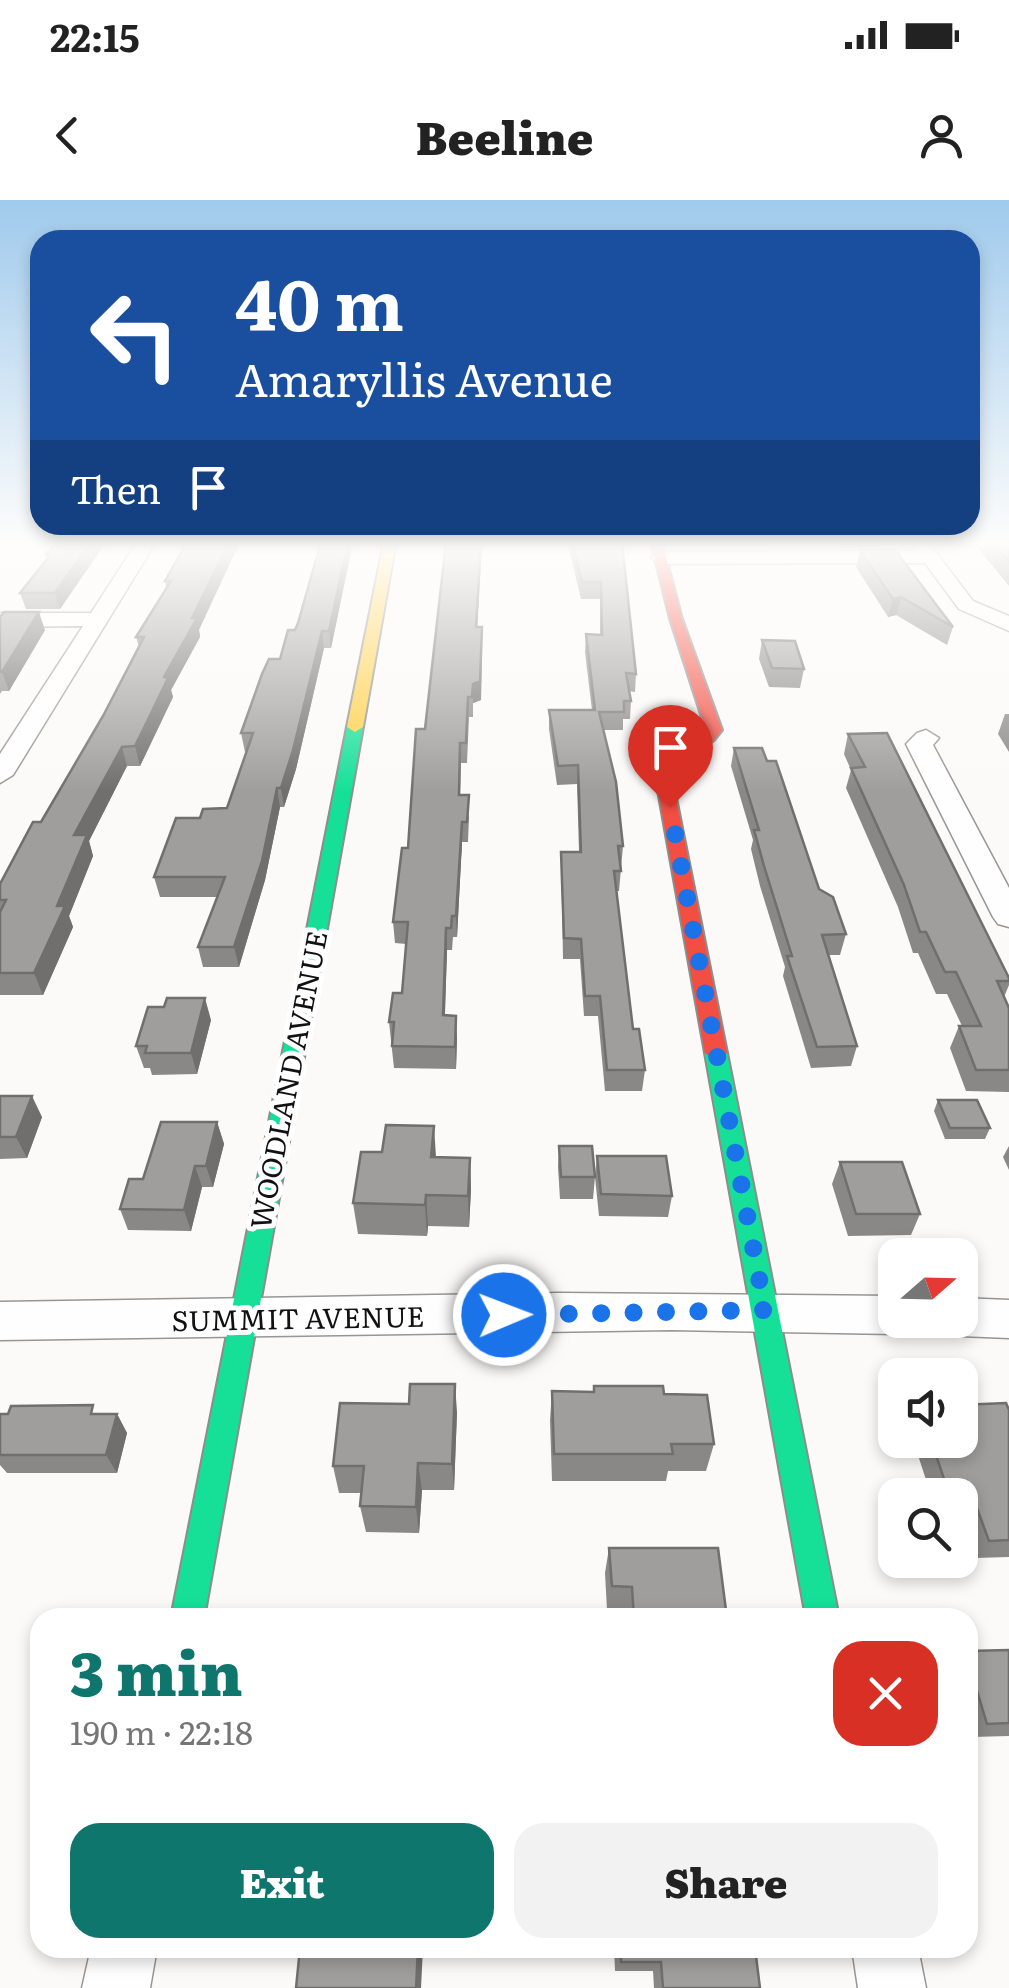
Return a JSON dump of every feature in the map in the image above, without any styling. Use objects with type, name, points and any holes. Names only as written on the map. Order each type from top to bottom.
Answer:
[{"type":"street","points":[[0,775],[92,625]]},
{"type":"street","name":"WOODLAND AVENUE","points":[[189,1608],[374,625]]},
{"type":"street","points":[[678,625],[714,730],[709,737],[666,761],[662,768],[820,1608]]},
{"type":"street","points":[[926,738],[919,744],[1009,917]]},
{"type":"street","name":"SUMMIT AVENUE","points":[[0,1321],[244,1321],[765,1310],[878,1314]]},
{"type":"street","points":[[978,1318],[1009,1319]]},
{"type":"street","points":[[116,1988],[122,1958]]},
{"type":"street","points":[[887,1958],[892,1988]]},
{"type":"building","points":[[0,625],[31,625],[2,672]]},
{"type":"building","points":[[143,625],[193,625],[164,677],[168,678],[135,746],[122,747],[74,835],[87,835],[57,906],[65,906],[34,973],[0,973],[0,912],[6,900],[0,900],[0,884],[33,822],[41,822],[103,716],[144,637],[136,637]]},
{"type":"building","points":[[297,625],[330,625],[329,631],[322,631],[293,750],[281,788],[277,788],[262,861],[234,947],[198,947],[225,877],[154,877],[176,818],[200,818],[203,809],[227,808],[253,733],[241,733],[262,674],[269,659],[280,659],[288,630],[295,630]]},
{"type":"building","points":[[437,625],[482,627],[480,681],[473,684],[472,697],[468,697],[466,743],[460,743],[459,795],[469,795],[467,822],[462,822],[456,916],[452,916],[451,928],[446,928],[443,1015],[456,1016],[455,1047],[392,1046],[394,1022],[389,1022],[393,993],[402,993],[408,922],[393,922],[402,848],[408,848],[416,729],[425,729]]},
{"type":"building","points":[[602,625],[631,625],[636,674],[626,673],[631,701],[624,701],[624,712],[599,712],[616,782],[623,846],[618,846],[621,871],[614,871],[633,1029],[639,1029],[645,1070],[607,1070],[600,996],[585,996],[581,939],[564,938],[561,852],[581,852],[578,765],[558,766],[549,710],[595,710],[586,634],[602,635]]},
{"type":"building","points":[[762,640],[795,641],[804,669],[772,668]]},
{"type":"building","points":[[887,733],[1009,978],[997,981],[1009,1008],[1009,1070],[976,1070],[959,1026],[981,1026],[956,972],[945,972],[926,932],[920,932],[904,885],[851,768],[865,767],[848,734]]},
{"type":"building","points":[[734,748],[762,748],[767,761],[776,761],[819,889],[833,897],[846,934],[822,935],[857,1046],[817,1047],[787,956],[792,956]]},
{"type":"building","points":[[167,998],[205,998],[191,1053],[145,1053],[147,1046],[136,1046],[148,1007],[164,1007]]},
{"type":"building","points":[[0,1096],[32,1096],[16,1137],[0,1137]]},
{"type":"building","points":[[938,1100],[977,1100],[990,1128],[950,1128]]},
{"type":"building","points":[[161,1122],[217,1122],[206,1166],[195,1166],[184,1210],[120,1209],[129,1179],[143,1179]]},
{"type":"building","points":[[386,1125],[434,1126],[431,1157],[470,1158],[468,1196],[426,1195],[425,1205],[353,1203],[361,1152],[382,1152]]},
{"type":"building","points":[[559,1146],[592,1146],[595,1177],[561,1177]]},
{"type":"building","points":[[597,1156],[666,1156],[672,1196],[601,1194]]},
{"type":"building","points":[[840,1162],[902,1162],[920,1214],[856,1214]]},
{"type":"building","points":[[410,1384],[455,1384],[452,1464],[418,1463],[416,1507],[360,1506],[364,1466],[333,1466],[340,1403],[409,1404]]},
{"type":"building","points":[[594,1386],[663,1386],[664,1394],[707,1395],[714,1444],[671,1444],[673,1454],[554,1454],[552,1391],[594,1392]]},
{"type":"building","points":[[1006,1403],[1009,1410],[1009,1540],[989,1541],[978,1511],[978,1478],[944,1478],[937,1458],[978,1458],[978,1404]]},
{"type":"building","points":[[93,1405],[91,1414],[117,1414],[106,1455],[0,1455],[0,1414],[8,1414],[11,1406]]},
{"type":"building","points":[[609,1548],[718,1548],[726,1608],[633,1608],[632,1587],[612,1586]]},
{"type":"building","points":[[1009,1650],[1009,1723],[987,1724],[978,1694],[978,1651]]},
{"type":"building","points":[[299,1958],[418,1958],[416,1988],[296,1988]]},
{"type":"building","points":[[621,1958],[756,1958],[760,1988],[663,1988],[661,1962],[621,1962]]},
{"type":"traffic: fast","points":[[189,1608],[355,727]]},
{"type":"traffic: fast","points":[[716,1053],[821,1608]]},
{"type":"traffic: slow","points":[[355,727],[374,625]]},
{"type":"traffic: jam","points":[[678,625],[714,730],[709,737],[666,761],[662,768],[716,1053]]},
{"type":"route","points":[[504,1315],[765,1310],[670,807]]}]
